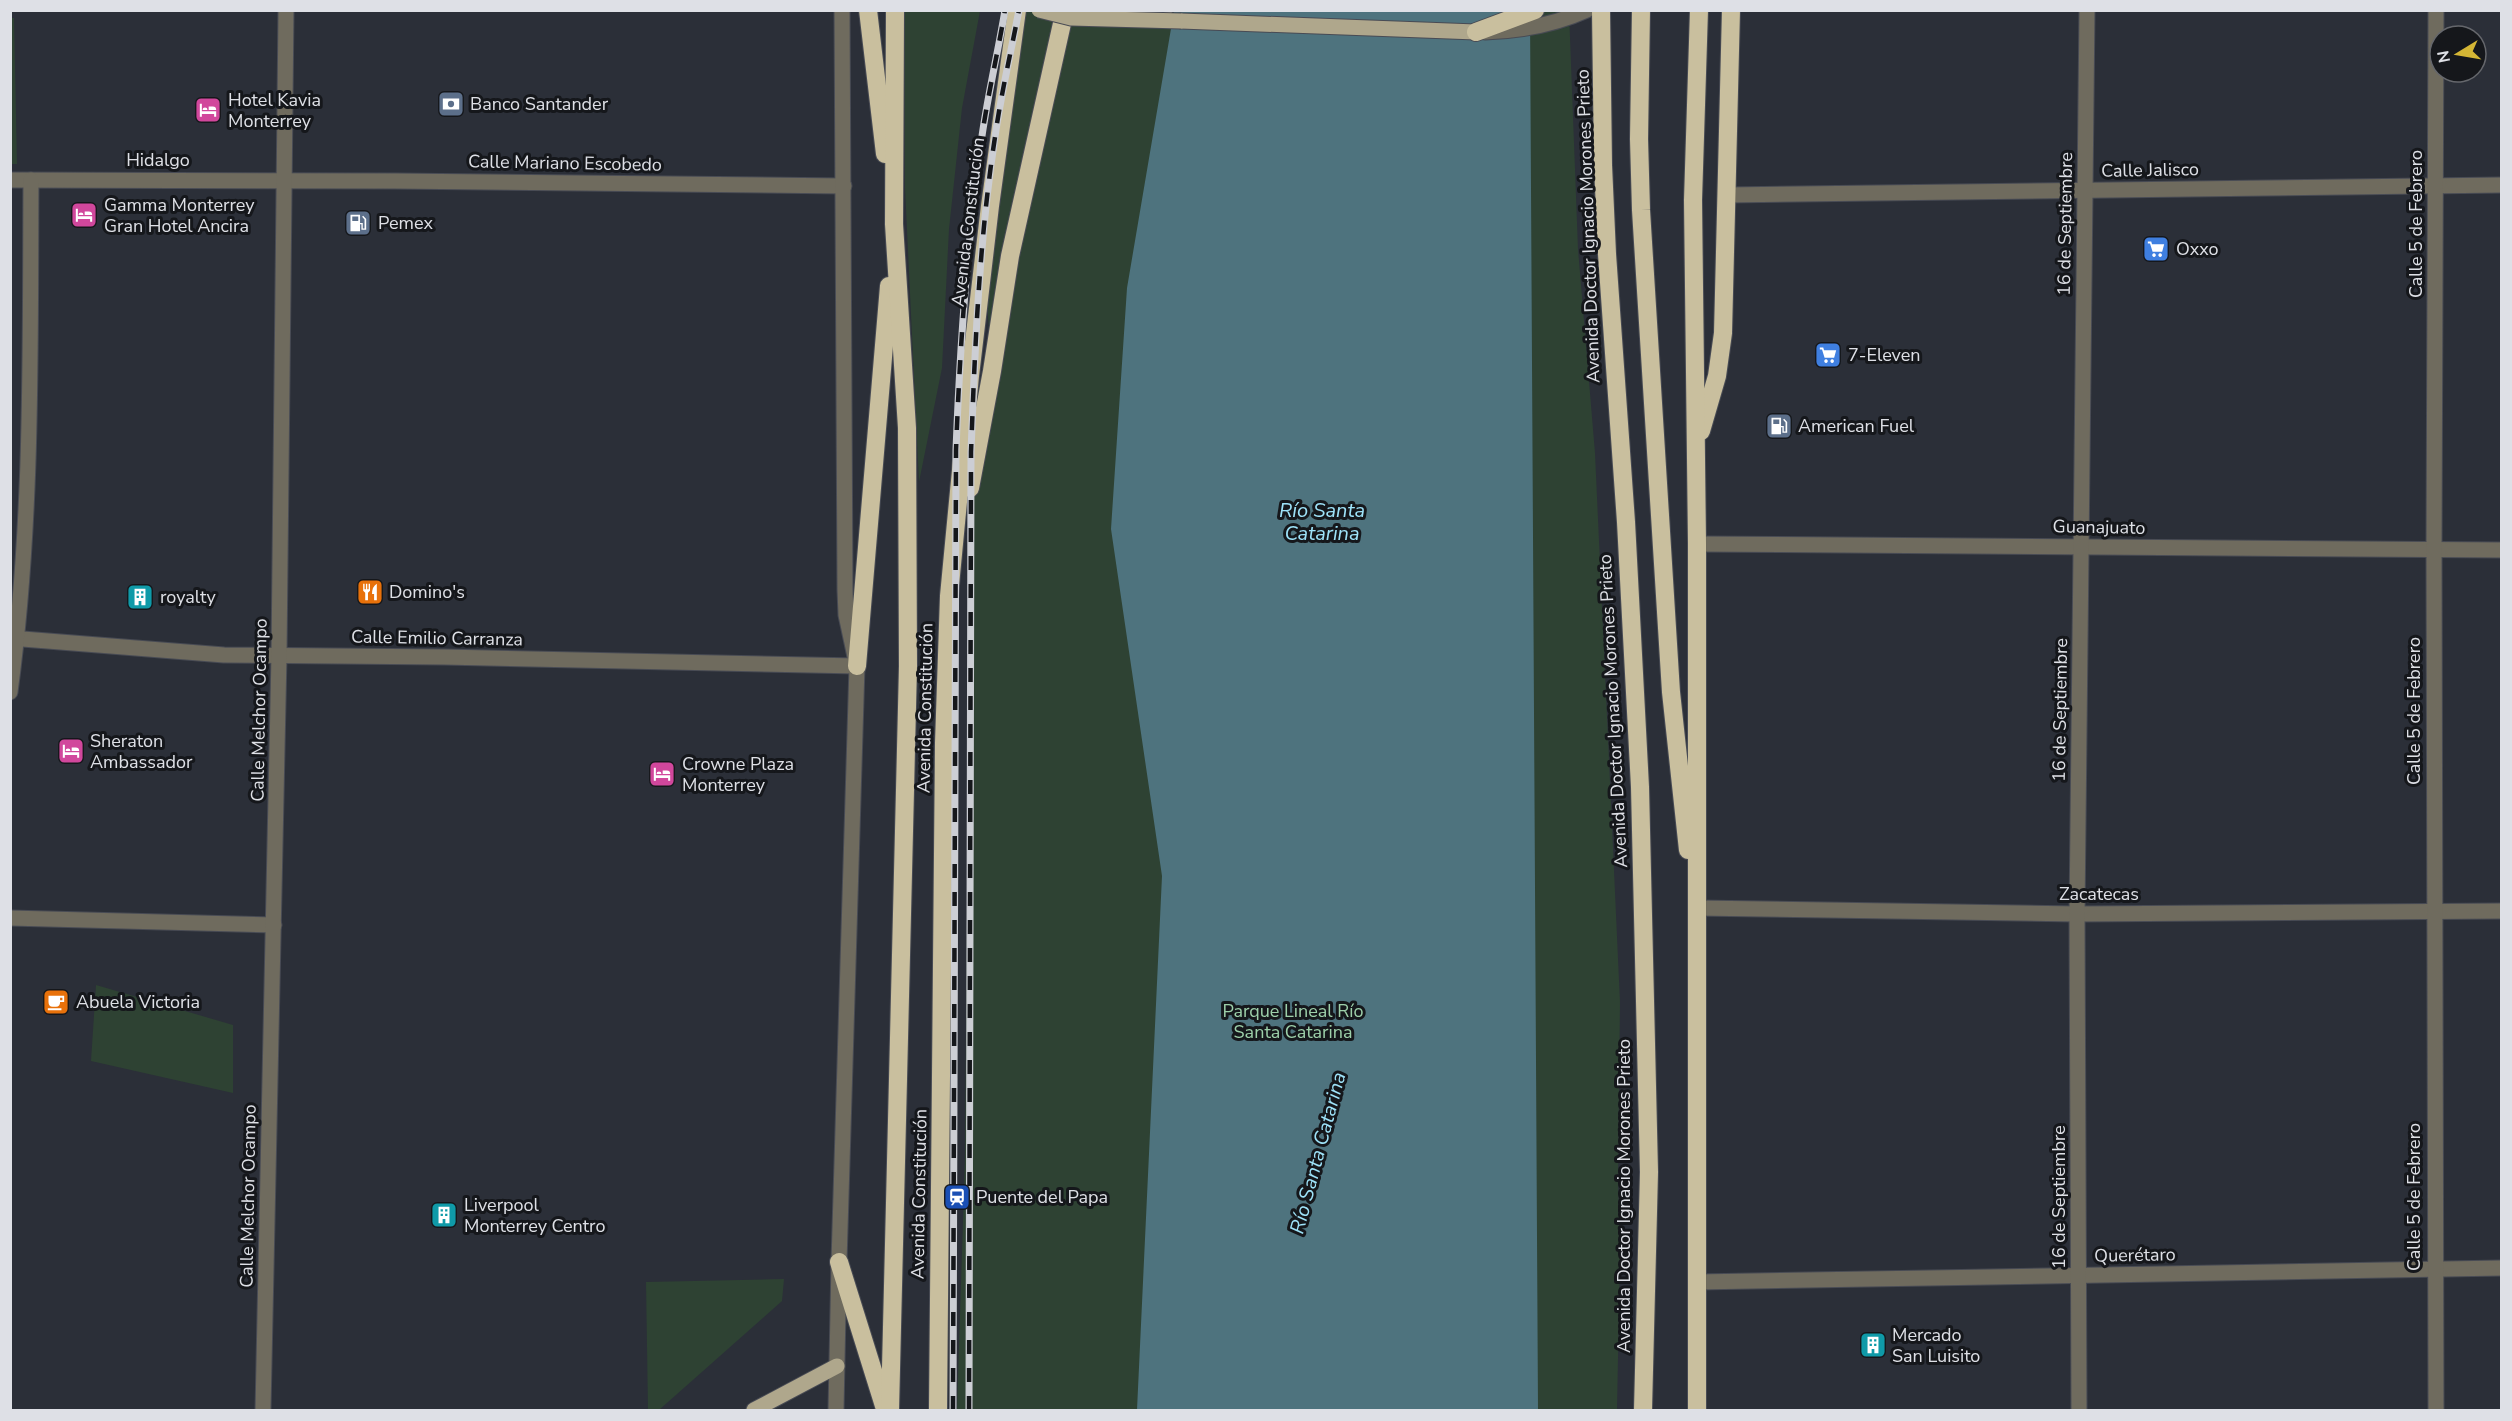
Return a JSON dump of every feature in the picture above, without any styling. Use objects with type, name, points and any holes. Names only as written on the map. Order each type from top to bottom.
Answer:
[{"type":"highway","points":[[857,666],[894,224],[868,10]]},
{"type":"highway","name":"Avenida Constitución","points":[[888,1410],[908,666],[907,428],[894,224],[895,10]]},
{"type":"highway","name":"Avenida Constitución","points":[[938,1410],[944,743],[949,596],[986,240],[1017,10]]},
{"type":"highway","points":[[949,596],[992,371],[1010,256],[1065,10]]},
{"type":"highway","points":[[1133,10],[1181,21]]},
{"type":"highway","points":[[1476,32],[1535,10]]},
{"type":"highway","name":"Avenida Doctor Ignacio Morones Prieto","points":[[1601,10],[1606,243],[1626,522],[1640,787],[1648,1172],[1645,1410]]},
{"type":"highway","points":[[1641,10],[1639,139],[1641,210],[1670,680],[1683,820],[1697,908]]},
{"type":"highway","points":[[1697,1410],[1697,544],[1693,200],[1699,10]]},
{"type":"highway","points":[[1695,450],[1717,376],[1723,333],[1731,10]]},
{"type":"highway","points":[[839,1262],[888,1410]]},
{"type":"main road","points":[[1039,10],[1071,18],[1476,32]]},
{"type":"main road","points":[[754,1410],[837,1366]]},
{"type":"street","name":"Calle Melchor Ocampo","points":[[263,1410],[279,655],[286,180],[286,10]]},
{"type":"street","points":[[836,1410],[857,666],[846,615],[845,590],[842,10]]},
{"type":"street","points":[[1476,32],[1515,31],[1547,25],[1587,10]]},
{"type":"street","name":"16 de Septiembre","points":[[2079,1410],[2077,914],[2087,10]]},
{"type":"street","name":"Calle 5 de Febrero","points":[[2436,10],[2434,550],[2436,1410]]},
{"type":"street","points":[[10,180],[31,180],[29,455],[10,692]]},
{"type":"street","name":"Hidalgo","points":[[31,180],[286,180]]},
{"type":"street","name":"Calle Mariano Escobedo","points":[[286,180],[844,186]]},
{"type":"street","name":"Calle Jalisco","points":[[1727,195],[2502,185]]},
{"type":"street","name":"Guanajuato","points":[[1697,544],[2502,550]]},
{"type":"street","name":"Calle Emilio Carranza","points":[[14,638],[224,655],[857,666]]},
{"type":"street","name":"Zacatecas","points":[[1697,908],[2077,914],[2502,911]]},
{"type":"street","points":[[10,918],[274,925]]},
{"type":"street","name":"Querétaro","points":[[1697,1282],[2502,1268]]},
{"type":"green space","points":[[904,11],[980,11],[962,108],[949,229],[942,368],[919,482],[905,188]]},
{"type":"green space","name":"Río Santa Catarina","points":[[1022,11],[1569,11],[1578,249],[1595,453],[1620,1002],[1618,1181],[1620,1257],[1617,1410],[957,1410],[965,1157],[970,522],[987,417],[990,352],[984,242]]},
{"type":"green space","points":[[11,18],[14,18],[17,164],[10,164]]},
{"type":"green space","points":[[96,985],[233,1025],[233,1093],[91,1061]]},
{"type":"green space","points":[[784,1279],[782,1301],[659,1410],[648,1410],[646,1282]]},
{"type":"water","name":"Río Santa Catarina","points":[[1174,11],[1530,11],[1538,1410],[1137,1410],[1162,876],[1111,529],[1127,288]]},
{"type":"railway","points":[[953,1410],[956,450],[962,332],[972,214],[984,120],[1005,10]]},
{"type":"railway","points":[[969,1410],[971,452],[976,334],[985,215],[997,121],[1019,10]]},
{"type":"place","name":"Banco Santander","points":[[451,104]]},
{"type":"place","name":"Hotel Kavia Monterrey","points":[[208,110]]},
{"type":"place","name":"Gamma Monterrey Gran Hotel Ancira","points":[[84,215]]},
{"type":"place","name":"Pemex","points":[[358,223]]},
{"type":"place","name":"Oxxo","points":[[2156,249]]},
{"type":"place","name":"7-Eleven","points":[[1828,355]]},
{"type":"place","name":"American Fuel","points":[[1779,426]]},
{"type":"place","name":"Domino's","points":[[370,592]]},
{"type":"place","name":"royalty","points":[[140,597]]},
{"type":"place","name":"Sheraton Ambassador","points":[[71,751]]},
{"type":"place","name":"Crowne Plaza Monterrey","points":[[662,774]]},
{"type":"place","name":"Abuela Victoria","points":[[56,1002]]},
{"type":"place","name":"Puente del Papa","points":[[957,1197]]},
{"type":"place","name":"Liverpool Monterrey Centro","points":[[444,1215]]},
{"type":"place","name":"Mercado San Luisito","points":[[1873,1345]]},
{"type":"park label","name":"Parque Lineal Río Santa Catarina","points":[[1293,1021]]}]
